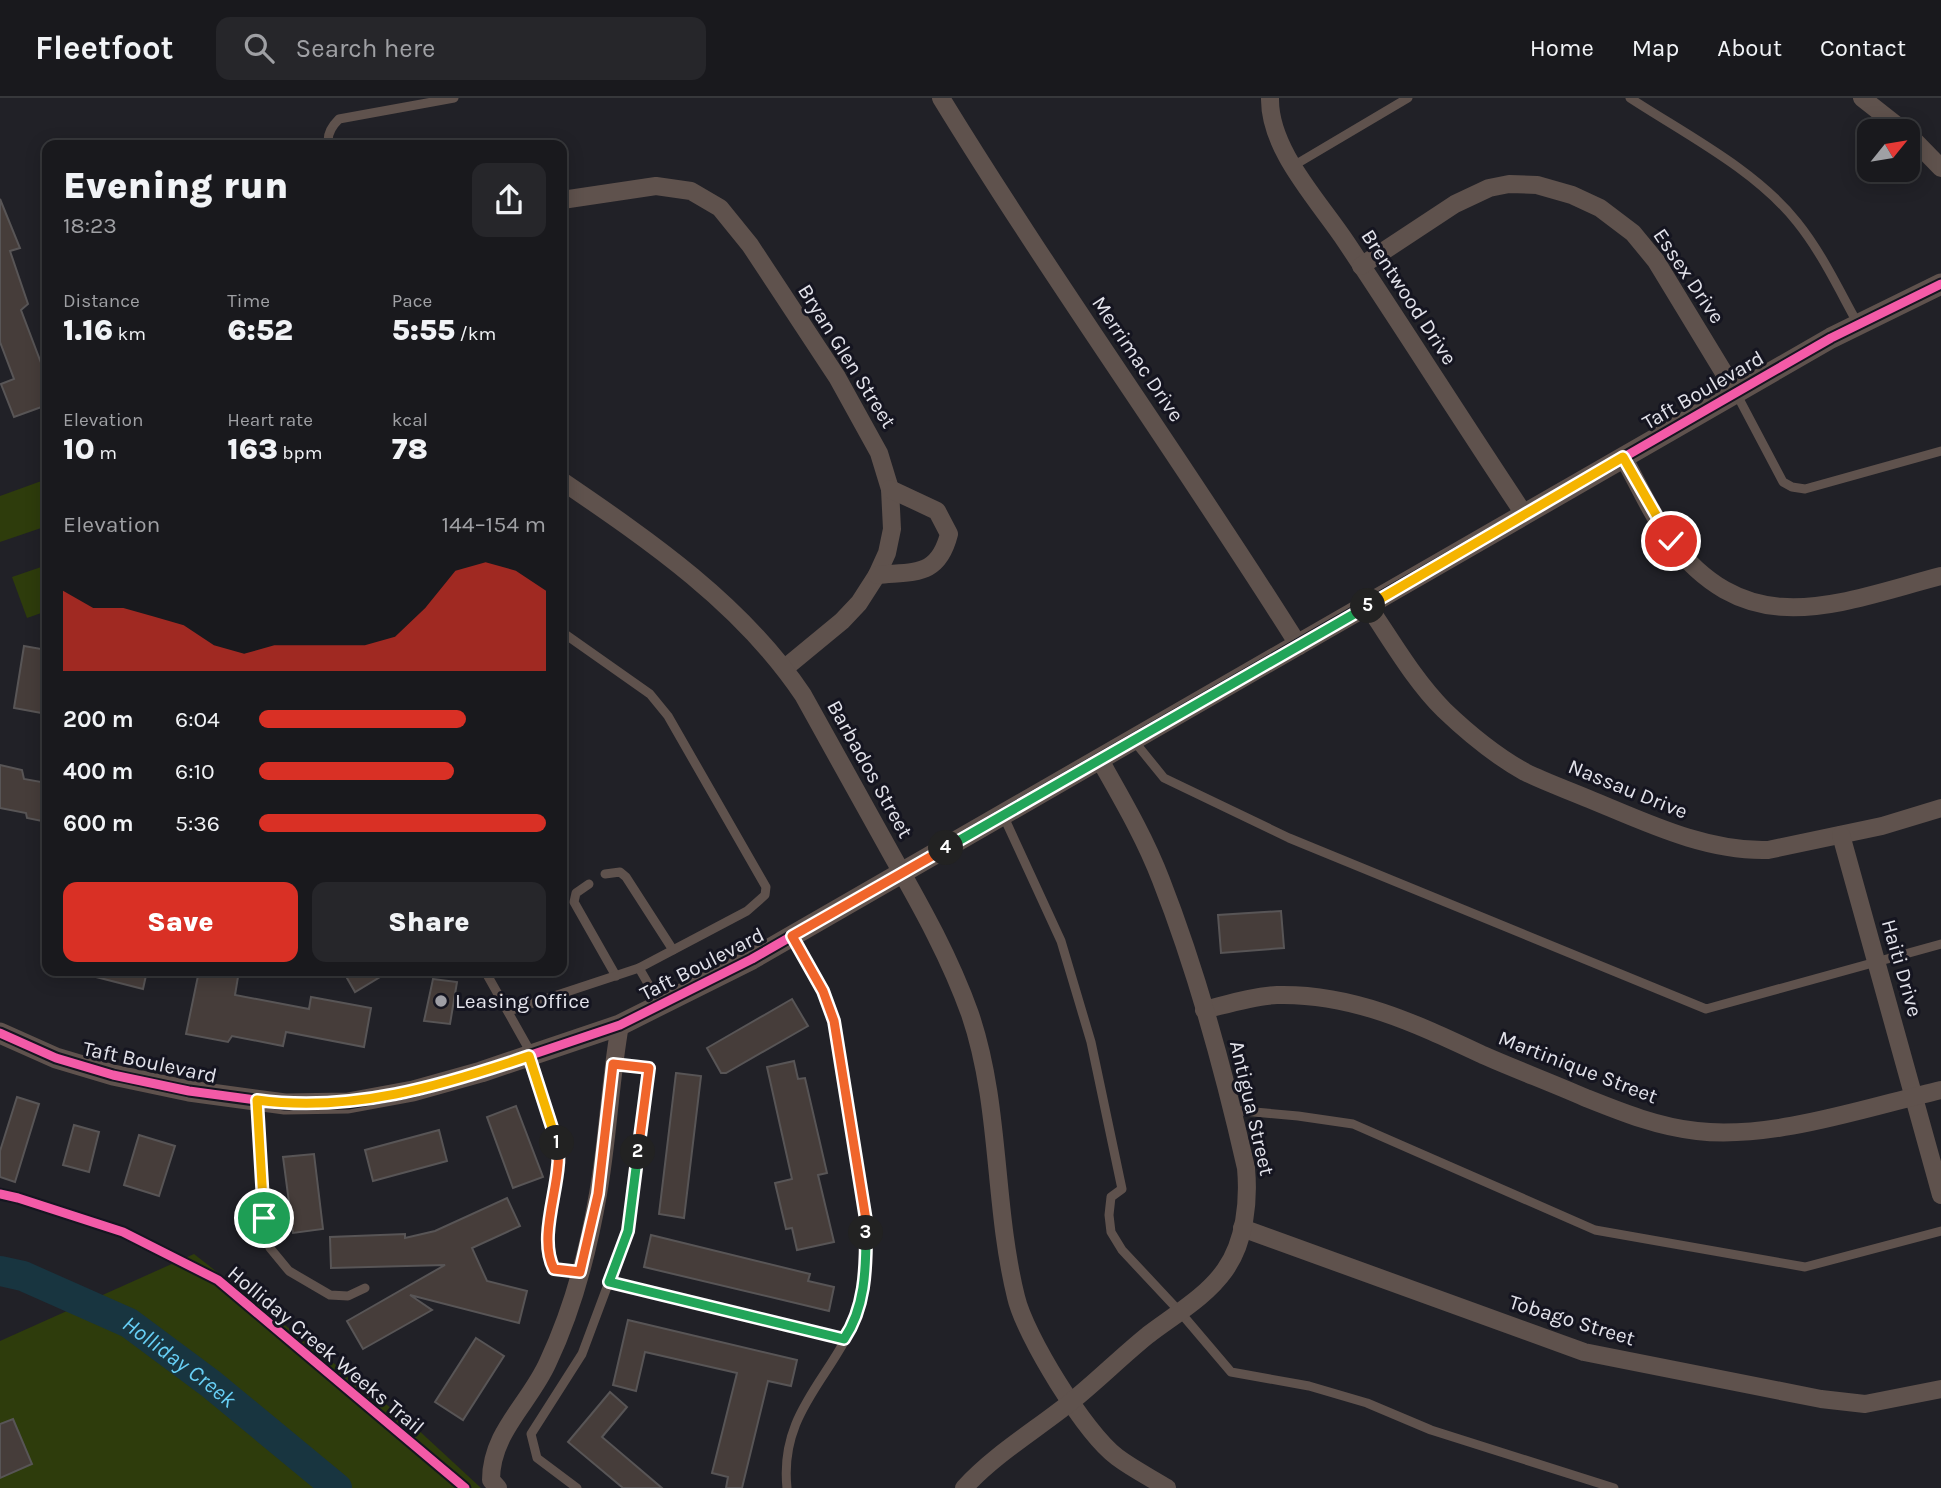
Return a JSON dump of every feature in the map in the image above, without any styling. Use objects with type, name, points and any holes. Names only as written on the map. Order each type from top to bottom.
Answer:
[{"type":"street","name":"Merrimac Drive","points":[[941,98],[1054,277],[1147,413],[1299,646]]},
{"type":"street","name":"Brentwood Drive","points":[[1270,98],[1270,108],[1280,141],[1293,166],[1524,514]]},
{"type":"street","points":[[1862,98],[1888,119]]},
{"type":"street","points":[[1920,147],[1941,168]]},
{"type":"street","name":"Essex Drive","points":[[1361,266],[1455,204],[1489,188],[1509,184],[1537,185],[1572,195],[1600,208],[1633,233],[1656,261],[1735,391]]},
{"type":"street","name":"Bryan Glen Street","points":[[567,199],[656,186],[691,191],[720,208],[750,245],[836,377],[879,453],[890,489],[892,529],[887,553],[859,603],[842,621],[785,668]]},
{"type":"street","name":"Taft Boulevard","points":[[0,1033],[56,1058],[113,1075],[189,1091],[285,1104],[348,1103],[413,1091],[620,1025],[792,936],[1299,646],[1735,391],[1858,324],[1941,284]]},
{"type":"street","points":[[1623,457],[1671,541],[1703,575],[1729,593],[1755,604],[1780,609],[1804,608],[1854,599],[1941,576]]},
{"type":"street","name":"Barbados Street","points":[[567,484],[643,536],[731,609],[785,668],[803,695],[950,963],[979,1045],[988,1089],[1005,1235],[1016,1298],[1025,1326],[1098,1437],[1116,1456],[1167,1488]]},
{"type":"street","points":[[877,575],[925,570],[944,554],[949,534],[937,511],[890,489]]},
{"type":"street","name":"Nassau Drive","points":[[1368,606],[1411,671],[1443,709],[1476,739],[1524,771],[1688,837],[1735,848],[1768,850],[1841,835],[1941,808]]},
{"type":"street","name":"Antigua Street","points":[[964,1488],[978,1473],[1072,1401],[1148,1335],[1180,1312],[1225,1271],[1234,1254],[1242,1228],[1248,1194],[1247,1181],[1232,1110],[1204,1010],[1160,878],[1129,810],[1100,760]]},
{"type":"street","name":"Haiti Drive","points":[[1841,835],[1941,1195]]},
{"type":"street","name":"Martinique Street","points":[[1204,1010],[1277,995],[1311,996],[1370,1007],[1420,1025],[1485,1056],[1619,1111],[1648,1121],[1696,1131],[1758,1131],[1941,1090]]},
{"type":"street","points":[[495,1484],[493,1457],[500,1436],[546,1369],[563,1331],[580,1272],[598,1194],[620,1025]]},
{"type":"street","name":"Tobago Street","points":[[1242,1228],[1584,1352],[1821,1399],[1865,1404],[1941,1389]]},
{"type":"lane","points":[[328,140],[331,127],[339,119],[454,98]]},
{"type":"lane","points":[[1293,166],[1408,98]]},
{"type":"lane","points":[[1630,98],[1758,182],[1778,201],[1817,250],[1858,324]]},
{"type":"lane","points":[[1735,391],[1783,482],[1792,487],[1805,489],[1941,451]]},
{"type":"lane","points":[[509,1012],[639,968],[747,911],[765,895],[766,887],[668,716],[650,694],[567,636]]},
{"type":"lane","points":[[1134,740],[1164,778],[1289,838],[1706,1009],[1941,944]]},
{"type":"lane","points":[[1003,816],[1061,941],[1091,1042],[1122,1189],[1111,1197],[1111,1232],[1122,1250],[1231,1372],[1309,1386],[1367,1404],[1442,1434],[1614,1488]]},
{"type":"lane","points":[[605,873],[620,872],[626,877],[673,950]]},
{"type":"lane","points":[[589,884],[576,893],[574,902],[616,976]]},
{"type":"lane","points":[[787,1488],[785,1468],[792,1431],[810,1394],[854,1325],[866,1267],[866,1220],[834,1021],[823,991],[792,936]]},
{"type":"lane","points":[[639,968],[661,1006]]},
{"type":"lane","points":[[488,976],[530,1055],[557,1141],[558,1165],[548,1258],[554,1269],[580,1272]]},
{"type":"lane","points":[[577,1488],[537,1458],[531,1434],[582,1354],[628,1231],[649,1068],[613,1064]]},
{"type":"lane","points":[[257,1100],[264,1218],[270,1248],[289,1271],[330,1295],[348,1296],[365,1288]]},
{"type":"lane","points":[[1232,1110],[1353,1124],[1595,1230],[1805,1267],[1941,1231]]},
{"type":"lane","points":[[609,1282],[844,1339]]},
{"type":"green space","points":[[42,481],[42,528],[0,542],[0,496]]},
{"type":"green space","points":[[42,567],[42,613],[27,618],[12,577]]},
{"type":"green space","points":[[194,1254],[414,1426],[481,1488],[0,1488],[0,1341]]},
{"type":"building","points":[[0,199],[20,248],[10,251],[28,304],[21,310],[42,365],[42,407],[14,417],[1,384],[14,379],[0,342]]},
{"type":"building","points":[[24,646],[42,649],[42,713],[14,708]]},
{"type":"building","points":[[0,765],[22,770],[24,779],[42,782],[42,821],[27,818],[26,813],[0,808]]},
{"type":"building","points":[[1281,911],[1284,948],[1221,953],[1218,915]]},
{"type":"building","points":[[92,976],[146,976],[143,989]]},
{"type":"building","points":[[198,976],[238,976],[235,995],[309,1009],[311,997],[371,1008],[364,1047],[286,1032],[283,1046],[232,1036],[228,1042],[186,1034]]},
{"type":"building","points":[[346,976],[382,976],[355,992]]},
{"type":"building","name":"Leasing Office","points":[[433,979],[457,982],[450,1024],[424,1021]]},
{"type":"building","points":[[792,999],[808,1026],[726,1073],[721,1073],[707,1048]]},
{"type":"building","points":[[794,1061],[798,1079],[805,1078],[827,1173],[818,1175],[834,1242],[797,1250],[792,1228],[786,1229],[775,1183],[792,1179],[767,1067]]},
{"type":"building","points":[[676,1073],[701,1076],[684,1218],[659,1214]]},
{"type":"building","points":[[17,1097],[39,1104],[15,1182],[0,1177],[0,1151]]},
{"type":"building","points":[[516,1106],[543,1177],[513,1188],[487,1117]]},
{"type":"building","points":[[74,1125],[99,1132],[89,1172],[63,1165]]},
{"type":"building","points":[[439,1130],[447,1161],[373,1181],[365,1150]]},
{"type":"building","points":[[139,1135],[175,1146],[159,1196],[124,1185]]},
{"type":"building","points":[[314,1154],[323,1229],[293,1233],[283,1157]]},
{"type":"building","points":[[507,1198],[520,1226],[472,1248],[487,1281],[527,1291],[519,1323],[410,1295],[432,1310],[363,1349],[347,1321],[445,1265],[331,1268],[330,1237],[405,1234],[405,1238],[435,1231]]},
{"type":"building","points":[[651,1235],[810,1274],[808,1281],[834,1287],[829,1311],[644,1267]]},
{"type":"building","points":[[628,1320],[797,1360],[791,1386],[768,1381],[742,1488],[726,1488],[728,1477],[712,1473],[737,1373],[645,1352],[636,1391],[613,1385]]},
{"type":"building","points":[[476,1338],[504,1356],[463,1420],[435,1402]]},
{"type":"building","points":[[610,1392],[627,1407],[602,1437],[662,1488],[623,1488],[568,1442]]},
{"type":"building","points":[[13,1419],[32,1464],[0,1478],[0,1424]]},
{"type":"waterway","name":"Holliday Creek","points":[[0,1271],[23,1276],[129,1323],[211,1384],[337,1488]]},
{"type":"cycle path","points":[[0,1033],[56,1058],[113,1075],[189,1091],[285,1104],[348,1103],[413,1091],[481,1072],[620,1025],[752,959],[1831,338],[1941,284]]},
{"type":"cycle path","name":"Holliday Creek Weeks Trail","points":[[0,1194],[123,1232],[218,1280],[465,1488]]},
{"type":"place","name":"Leasing Office","points":[[441,1001]]},
{"type":"route","points":[[264,1218],[257,1100],[285,1104],[348,1103],[413,1091],[529,1056],[557,1141],[558,1165],[548,1258],[554,1269],[580,1272],[598,1194],[613,1064],[649,1068],[628,1231],[609,1282],[844,1339],[854,1325],[861,1300],[866,1267],[866,1220],[834,1021],[823,991],[792,936],[1623,457],[1671,541]]}]
